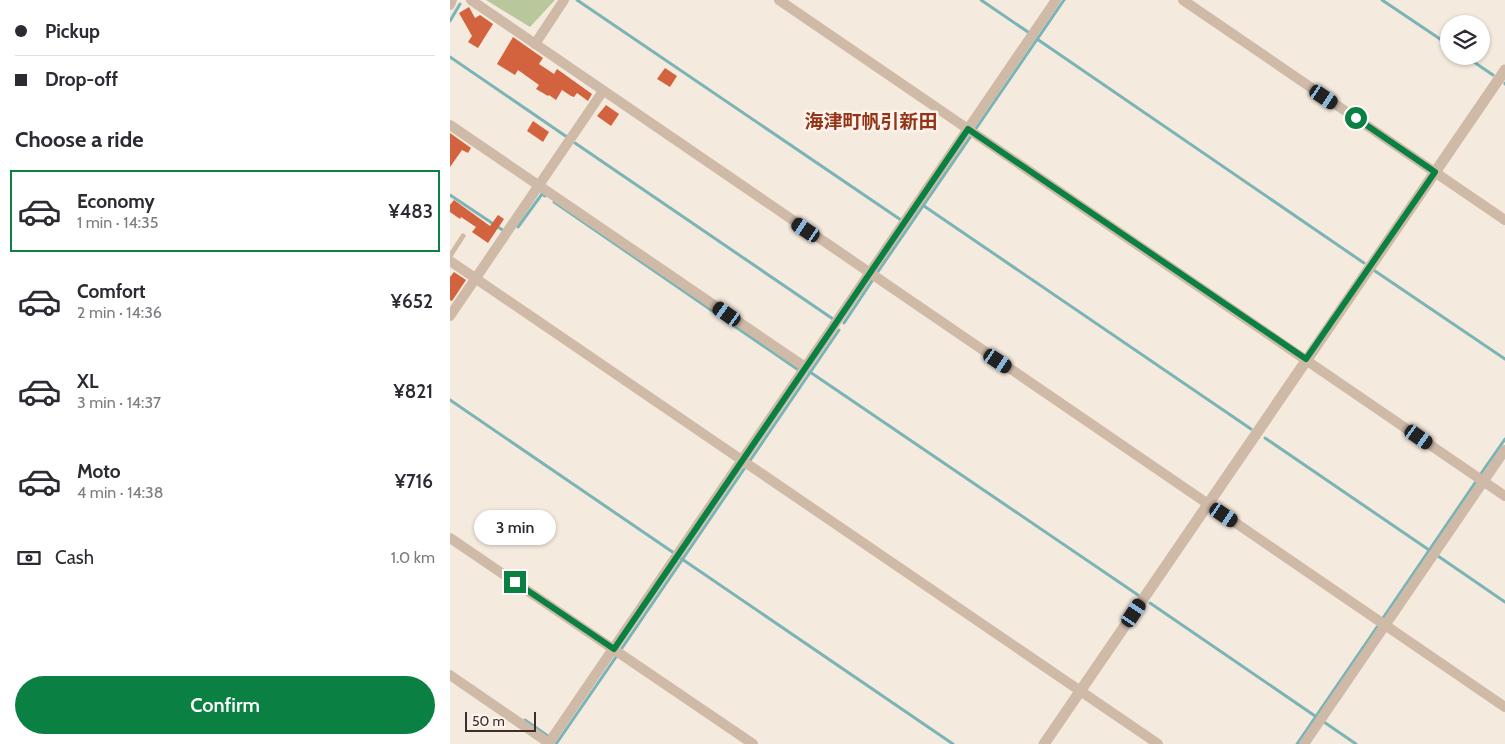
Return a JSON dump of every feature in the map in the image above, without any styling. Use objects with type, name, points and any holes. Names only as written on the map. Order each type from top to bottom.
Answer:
[{"type":"street","points":[[450,5],[452,0]]},
{"type":"street","points":[[471,0],[1505,707]]},
{"type":"street","points":[[535,44],[564,0]]},
{"type":"street","points":[[779,0],[1505,496]]},
{"type":"street","points":[[450,675],[548,743],[1056,0]]},
{"type":"street","points":[[1183,0],[1505,220]]},
{"type":"street","points":[[1044,744],[1505,70]]},
{"type":"street","points":[[450,316],[603,91]]},
{"type":"street","points":[[450,125],[805,367]]},
{"type":"street","points":[[450,261],[1158,744]]},
{"type":"street","points":[[1304,744],[1505,450]]},
{"type":"street","points":[[450,538],[753,744]]},
{"type":"lane","points":[[450,256],[463,236]]},
{"type":"green space","points":[[486,0],[555,0],[530,27]]},
{"type":"building","points":[[469,7],[475,18],[480,15],[493,24],[478,48],[468,42],[472,36],[459,13]]},
{"type":"building","points":[[513,37],[543,58],[539,64],[554,74],[557,69],[592,94],[588,101],[577,93],[574,97],[562,90],[556,100],[536,89],[539,85],[518,70],[515,75],[497,64]]},
{"type":"building","points":[[665,68],[677,76],[670,87],[657,79]]},
{"type":"building","points":[[606,105],[619,114],[611,126],[597,116]]},
{"type":"building","points":[[533,121],[549,132],[543,142],[527,131]]},
{"type":"building","points":[[450,133],[471,148],[468,153],[462,150],[450,167]]},
{"type":"building","points":[[454,200],[490,226],[498,215],[504,219],[488,243],[472,232],[476,227],[450,212],[450,205]]},
{"type":"building","points":[[454,272],[466,280],[452,301],[450,300],[450,277]]},
{"type":"waterway","points":[[577,0],[901,220]]},
{"type":"waterway","points":[[981,0],[1028,32]]},
{"type":"waterway","points":[[975,130],[1064,0]]},
{"type":"waterway","points":[[1382,0],[1440,39]]},
{"type":"waterway","points":[[450,21],[460,4]]},
{"type":"waterway","points":[[1037,39],[1364,263]]},
{"type":"waterway","points":[[450,57],[567,137]]},
{"type":"waterway","points":[[1478,65],[1493,75]]},
{"type":"waterway","points":[[877,273],[971,136]]},
{"type":"waterway","points":[[575,143],[833,319]]},
{"type":"waterway","points":[[518,227],[542,194],[545,196]]},
{"type":"waterway","points":[[450,195],[504,231]]},
{"type":"waterway","points":[[554,202],[797,369]]},
{"type":"waterway","points":[[924,206],[1251,429]]},
{"type":"waterway","points":[[1375,271],[1505,359]]},
{"type":"waterway","points":[[844,323],[872,281]]},
{"type":"waterway","points":[[749,462],[839,330]]},
{"type":"waterway","points":[[810,372],[1138,595]]},
{"type":"waterway","points":[[450,400],[674,553]]},
{"type":"waterway","points":[[1265,438],[1432,552]]},
{"type":"waterway","points":[[1480,475],[1505,439]]},
{"type":"waterway","points":[[620,651],[744,469]]},
{"type":"waterway","points":[[1383,618],[1477,480]]},
{"type":"waterway","points":[[1438,556],[1505,602]]},
{"type":"waterway","points":[[679,557],[953,744]]},
{"type":"waterway","points":[[1150,603],[1318,718]]},
{"type":"waterway","points":[[1297,744],[1377,627]]},
{"type":"waterway","points":[[556,744],[616,657]]},
{"type":"waterway","points":[[525,720],[548,736]]},
{"type":"waterway","points":[[1324,722],[1356,744]]},
{"type":"district","name":"海津町帆引新田","points":[[871,121]]},
{"type":"route","points":[[515,582],[614,649],[968,129],[1306,359],[1435,172],[1356,118]]}]
